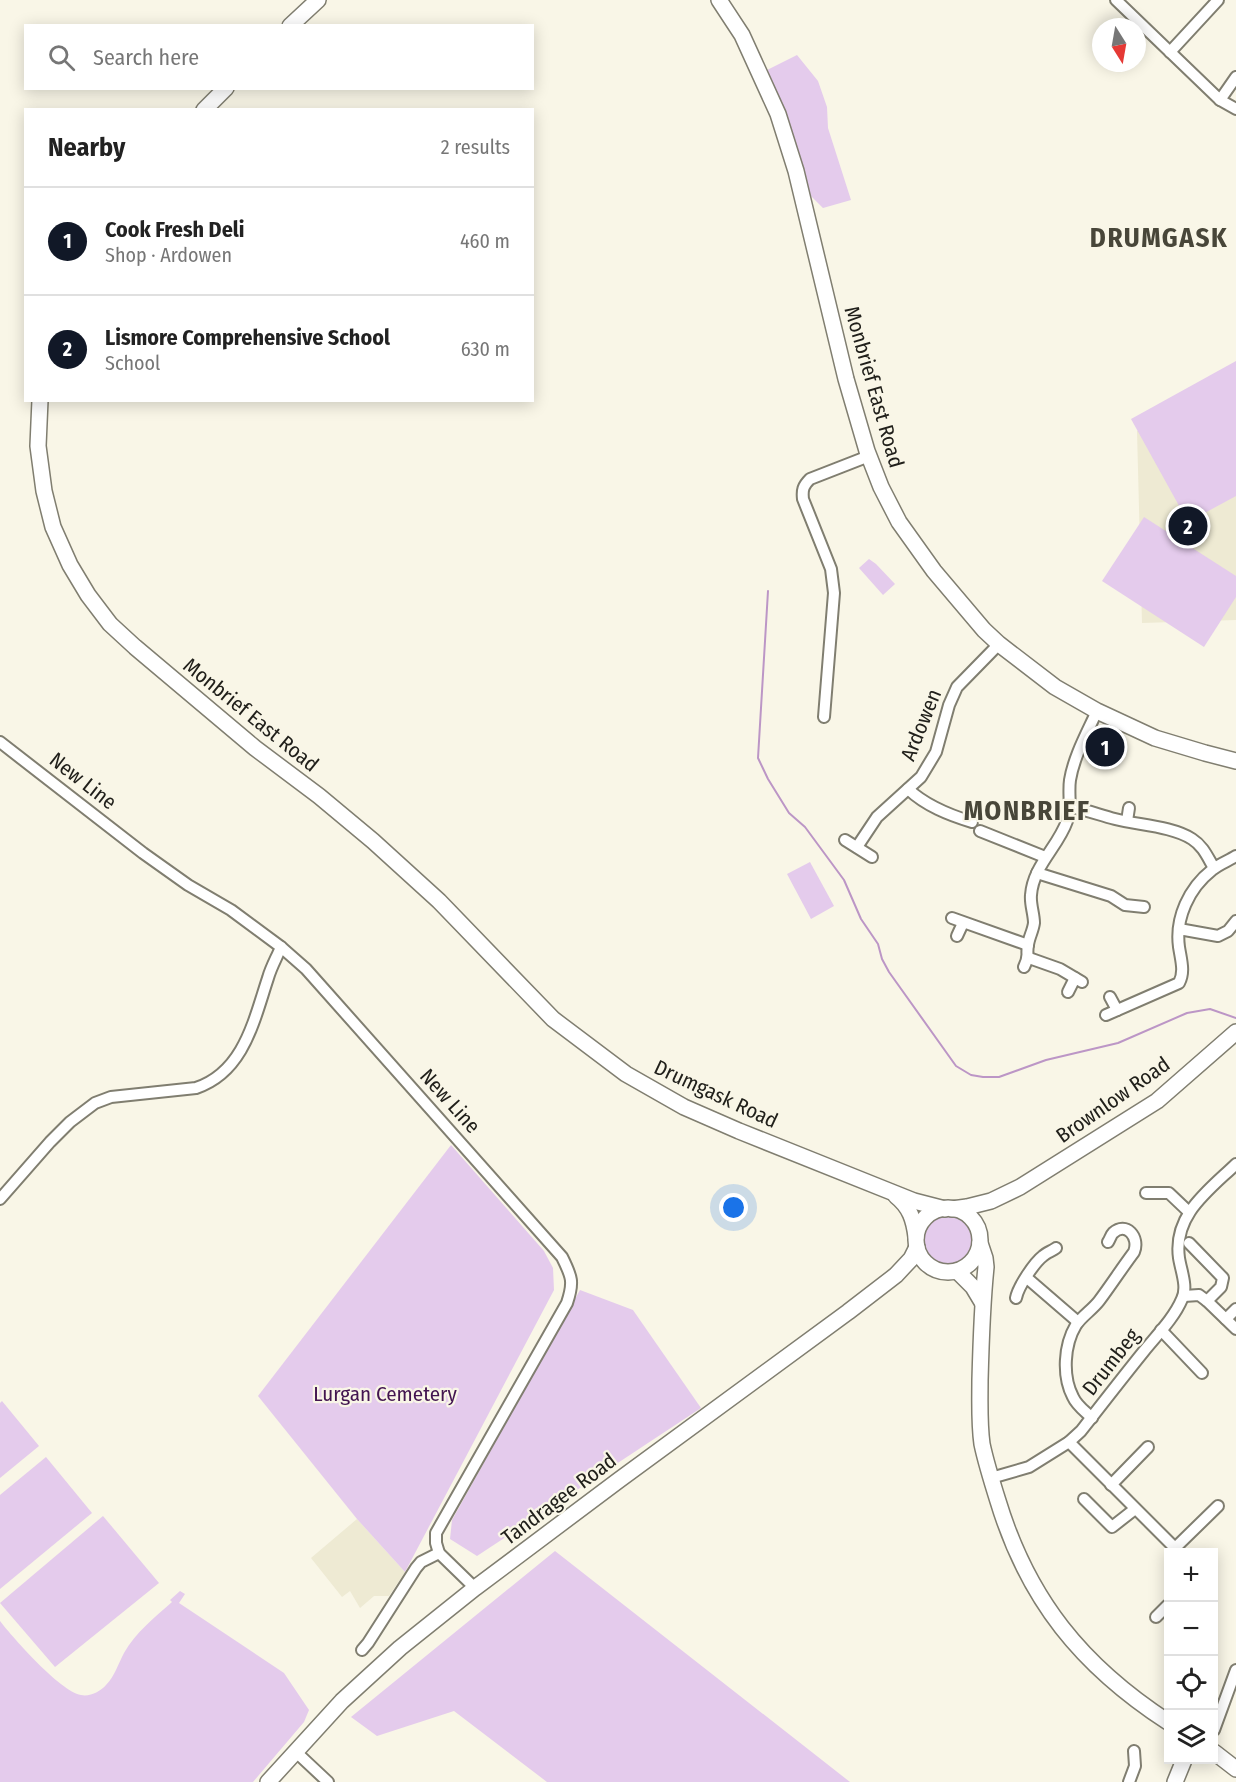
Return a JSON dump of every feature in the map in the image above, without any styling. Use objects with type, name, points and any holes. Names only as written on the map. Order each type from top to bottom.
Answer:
[{"type":"street","points":[[292,24],[318,0]]},
{"type":"street","name":"Monbrief East Road","points":[[719,0],[742,34],[778,114],[796,171],[846,379],[869,456],[881,487],[899,522],[934,572],[966,611],[999,644],[1055,687],[1097,711],[1155,738],[1236,761]]},
{"type":"street","points":[[1116,0],[1220,100],[1236,109]]},
{"type":"street","points":[[1170,52],[1218,0]]},
{"type":"street","points":[[1220,100],[1236,77]]},
{"type":"street","points":[[206,108],[224,90]]},
{"type":"street","name":"Monbrief East Road","points":[[40,402],[38,446],[44,491],[53,527],[70,565],[88,595],[110,624],[255,748],[319,796],[373,841],[439,901],[540,1006]]},
{"type":"street","points":[[824,717],[834,593],[833,578],[802,491],[810,479],[869,456]]},
{"type":"street","name":"Ardowen","points":[[857,847],[877,817],[921,777],[936,752],[948,705],[957,687],[999,644]]},
{"type":"street","points":[[1068,992],[1079,980],[1060,969],[1026,962],[1034,921],[1030,898],[1037,873],[1045,856],[1064,829],[1068,818],[1072,768],[1097,711]]},
{"type":"street","name":"New Line","points":[[0,742],[143,853],[188,885],[231,910],[281,947],[306,969],[562,1257],[570,1273],[572,1288],[567,1303],[436,1533],[439,1553]]},
{"type":"street","points":[[908,789],[938,810],[967,820],[958,831]]},
{"type":"street","points":[[1069,807],[1085,809],[1114,819],[1189,837],[1201,846],[1214,868]]},
{"type":"street","points":[[1127,822],[1130,808]]},
{"type":"street","points":[[980,831],[1045,856]]},
{"type":"street","points":[[845,840],[872,857]]},
{"type":"street","points":[[1110,997],[1111,1012],[1179,983],[1183,975],[1178,941],[1184,906],[1195,887],[1214,868],[1236,856]]},
{"type":"street","points":[[1037,873],[1111,896],[1125,905],[1144,907]]},
{"type":"street","points":[[952,918],[1028,945]]},
{"type":"street","points":[[1179,929],[1218,936],[1228,931],[1236,921]]},
{"type":"street","points":[[957,936],[963,923]]},
{"type":"street","points":[[0,1199],[50,1142],[70,1122],[95,1103],[111,1097],[196,1088],[208,1084],[219,1076],[237,1056],[247,1040],[259,1011],[268,977],[281,947]]},
{"type":"street","name":"Drumgask Road","points":[[540,1006],[553,1019],[626,1074],[684,1107],[914,1201],[949,1209]]},
{"type":"street","name":"Brownlow Road","points":[[979,1236],[982,1218],[990,1208],[1156,1101],[1236,1032]]},
{"type":"street","points":[[1236,1164],[1189,1212],[1179,1240],[1184,1296],[1198,1295],[1236,1329]]},
{"type":"street","points":[[891,1192],[899,1198],[911,1214],[920,1256],[932,1268],[949,1273],[965,1268],[976,1257],[979,1236]]},
{"type":"street","points":[[1146,1193],[1169,1193],[1189,1212]]},
{"type":"street","name":"Brownlow Road","points":[[949,1209],[975,1206],[1009,1194]]},
{"type":"street","points":[[916,1242],[918,1228],[924,1220],[931,1213],[949,1209],[968,1215],[979,1236],[986,1267],[982,1302],[980,1416],[982,1443],[1005,1526],[1022,1566],[1044,1604],[1071,1641],[1102,1673],[1138,1703],[1164,1719]]},
{"type":"street","name":"Drumbeg","points":[[1092,1418],[1079,1406],[1072,1395],[1067,1376],[1066,1354],[1070,1337],[1078,1322],[1097,1304],[1137,1245],[1130,1231],[1120,1229],[1113,1233],[1108,1242]]},
{"type":"street","name":"Tandragee Road","points":[[268,1782],[352,1690],[400,1648],[475,1588],[896,1275],[911,1259],[916,1242]]},
{"type":"street","points":[[1190,1244],[1223,1278],[1221,1287],[1207,1301]]},
{"type":"street","points":[[1016,1298],[1019,1288],[1043,1256],[1056,1248]]},
{"type":"street","name":"Tandragee Road","points":[[896,1275],[932,1268]]},
{"type":"street","points":[[957,1271],[973,1287],[982,1302]]},
{"type":"street","points":[[1027,1278],[1078,1322]]},
{"type":"street","name":"Drumbeg","points":[[991,1478],[1029,1467],[1069,1442],[1092,1418],[1179,1307],[1184,1296]]},
{"type":"street","points":[[1226,1319],[1236,1309]]},
{"type":"street","name":"Drumbeg","points":[[1161,1330],[1202,1373]]},
{"type":"street","points":[[1069,1442],[1175,1548]]},
{"type":"street","points":[[1111,1485],[1148,1447]]},
{"type":"street","points":[[1084,1499],[1112,1527],[1135,1509]]},
{"type":"street","points":[[1179,1548],[1218,1506]]},
{"type":"street","points":[[362,1650],[421,1562],[439,1553],[475,1588]]},
{"type":"street","points":[[1156,1617],[1164,1609]]},
{"type":"street","points":[[1218,1719],[1236,1670]]},
{"type":"street","points":[[1129,1782],[1140,1767],[1134,1751]]},
{"type":"street","points":[[296,1752],[328,1782]]},
{"type":"street","points":[[1218,1755],[1236,1769]]},
{"type":"street","points":[[1175,1782],[1182,1764]]},
{"type":"shaded area","points":[[1236,427],[1236,620],[1142,623],[1137,431]]},
{"type":"shaded area","points":[[357,1519],[405,1572],[389,1596],[374,1596],[360,1608],[350,1591],[342,1597],[311,1558]]},
{"type":"green space","points":[[797,55],[818,81],[827,107],[828,128],[851,200],[823,208],[811,196],[767,70]]},
{"type":"green space","points":[[1236,361],[1236,496],[1188,522],[1131,419]]},
{"type":"green space","points":[[1144,517],[1236,576],[1236,597],[1204,647],[1102,581]]},
{"type":"green space","points":[[869,559],[895,584],[883,595],[859,568]]},
{"type":"green space","points":[[810,862],[834,906],[811,919],[787,874]]},
{"type":"green space","name":"Lurgan Cemetery","points":[[451,1145],[544,1251],[553,1268],[554,1290],[405,1572],[357,1519],[258,1396]]},
{"type":"green space","points":[[948,1213],[962,1217],[970,1225],[974,1239],[970,1253],[962,1261],[948,1265],[934,1261],[926,1253],[922,1239],[926,1225],[934,1217]]},
{"type":"green space","points":[[580,1290],[633,1310],[701,1408],[477,1556],[450,1539],[452,1520]]},
{"type":"green space","points":[[2,1401],[39,1446],[0,1478],[0,1403]]},
{"type":"green space","points":[[46,1457],[92,1513],[0,1589],[0,1495]]},
{"type":"green space","points":[[103,1516],[159,1583],[55,1667],[0,1603]]},
{"type":"green space","points":[[555,1551],[850,1782],[547,1782],[454,1711],[377,1736],[351,1717]]},
{"type":"green space","points":[[180,1591],[185,1594],[179,1603],[284,1673],[309,1710],[304,1722],[253,1782],[0,1782],[0,1621],[50,1675],[72,1691],[88,1695],[104,1687],[134,1639],[172,1602],[170,1600]]},
{"type":"waterway","points":[[768,591],[758,758],[789,813],[805,827],[844,880],[861,919],[878,944],[889,972],[956,1066],[971,1075],[999,1077],[1046,1060],[1118,1043],[1187,1013],[1210,1009],[1236,1018]]},
{"type":"place","name":"Lismore Comprehensive School","points":[[1188,526]]},
{"type":"place","name":"Cook Fresh Deli","points":[[1105,747]]},
{"type":"district","name":"DRUMGASK","points":[[1159,238]]},
{"type":"district","name":"MONBRIEF","points":[[1027,811]]}]
